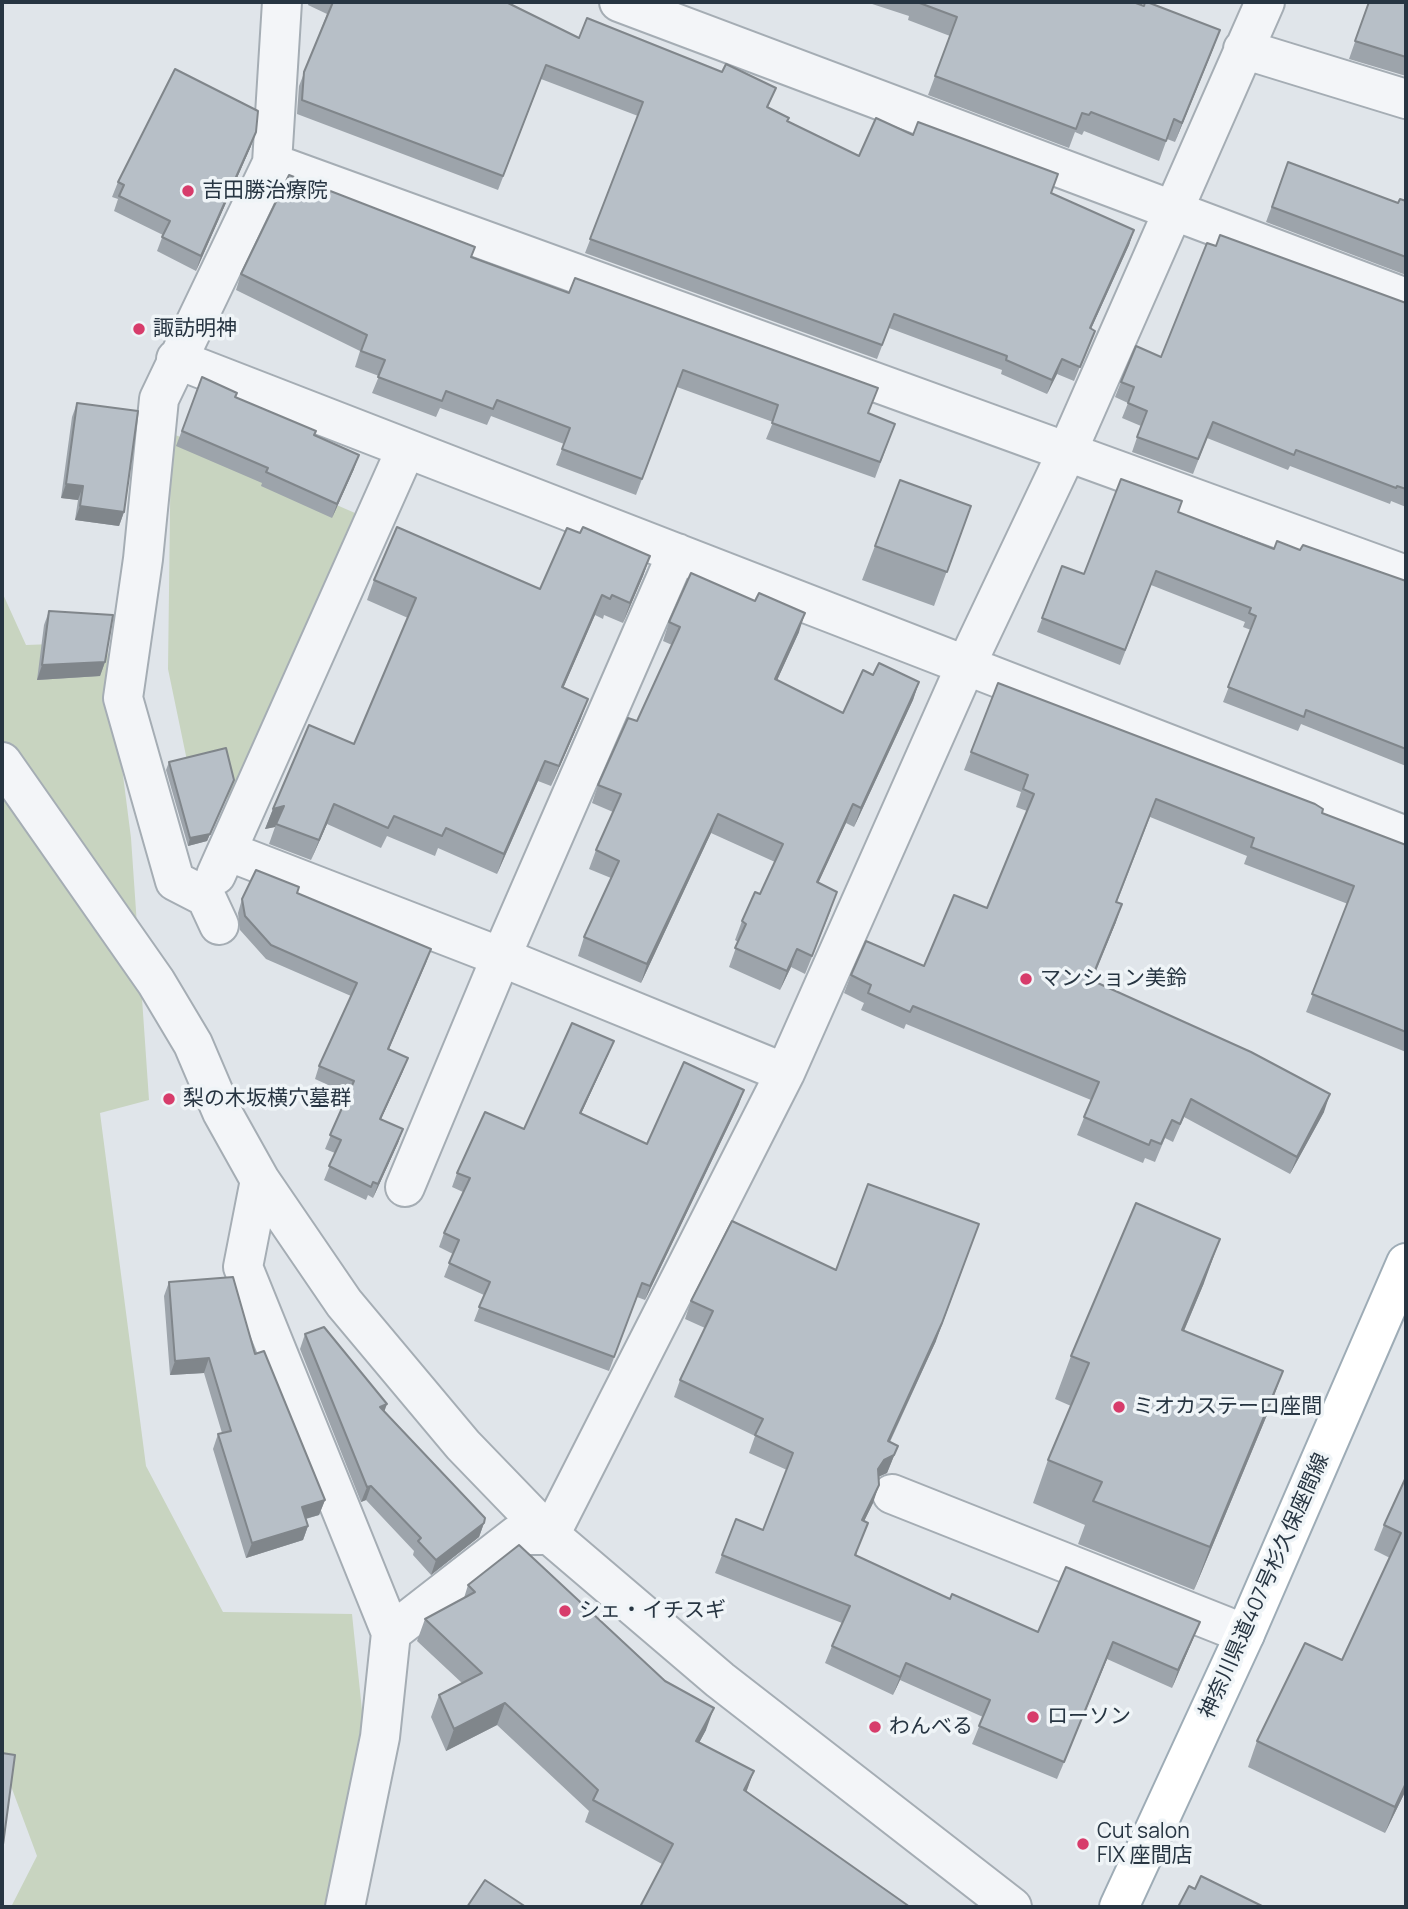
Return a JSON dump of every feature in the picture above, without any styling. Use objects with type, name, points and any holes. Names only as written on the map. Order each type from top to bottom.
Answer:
[{"type":"main road","name":"神奈川県道407号杉久保座間線","points":[[1119,1907],[1245,1634],[1406,1263]]},
{"type":"street","points":[[282,2],[272,163],[159,399],[143,559],[123,698],[175,881],[213,911],[227,851],[406,449]]},
{"type":"street","points":[[619,2],[1406,298]]},
{"type":"street","points":[[551,1535],[785,1073],[967,665],[1067,452],[1265,2]]},
{"type":"street","points":[[1243,49],[1406,99]]},
{"type":"street","points":[[272,163],[1406,575]]},
{"type":"street","points":[[176,359],[1406,836]]},
{"type":"street","points":[[405,1186],[501,957],[677,554]]},
{"type":"street","points":[[2,762],[156,982],[193,1044],[222,1112],[260,1180],[344,1303],[463,1445],[551,1535],[720,1680],[1012,1907]]},
{"type":"street","points":[[227,851],[501,957],[785,1073]]},
{"type":"street","points":[[260,1180],[243,1267],[391,1633],[380,1737],[345,1907]]},
{"type":"street","points":[[892,1494],[1245,1634]]},
{"type":"street","points":[[391,1633],[517,1535],[551,1535]]},
{"type":"green space","points":[[171,433],[355,513],[231,797],[196,804],[168,669]]},
{"type":"green space","points":[[2,592],[26,645],[106,642],[131,838],[149,1100],[100,1113],[146,1466],[223,1612],[352,1614],[368,1768],[332,1907],[11,1907],[37,1856],[2,1762]]},
{"type":"building","points":[[333,2],[506,2],[579,38],[587,18],[722,72],[726,64],[776,88],[767,107],[789,118],[787,121],[859,156],[876,118],[913,135],[918,122],[1058,174],[1051,193],[1134,230],[1090,328],[1095,331],[1080,367],[1062,359],[1052,380],[1006,360],[1007,356],[894,314],[882,345],[590,239],[643,102],[546,65],[503,176],[302,100],[304,72]]},
{"type":"building","points":[[917,2],[1133,2],[1144,6],[1147,2],[1220,30],[1182,123],[1174,119],[1166,141],[1091,112],[1089,115],[1082,113],[1076,129],[935,76],[957,17]]},
{"type":"building","points":[[1369,2],[1406,2],[1406,57],[1355,41]]},
{"type":"building","points":[[175,69],[258,111],[256,132],[201,256],[162,237],[170,221],[119,196],[124,185],[118,182]]},
{"type":"building","points":[[1288,162],[1398,203],[1400,199],[1406,201],[1406,257],[1272,207]]},
{"type":"building","points":[[289,175],[475,247],[471,257],[569,293],[575,278],[878,388],[868,413],[895,424],[880,462],[772,423],[778,405],[683,370],[642,479],[562,449],[570,428],[497,400],[493,409],[446,391],[442,401],[378,377],[385,360],[361,351],[367,335],[241,274]]},
{"type":"building","points":[[1220,235],[1406,303],[1406,489],[1396,488],[1296,450],[1294,455],[1213,422],[1198,459],[1137,437],[1147,411],[1128,403],[1134,387],[1121,382],[1136,346],[1161,357],[1207,243],[1216,246]]},
{"type":"building","points":[[202,377],[237,393],[235,397],[316,431],[314,435],[359,455],[337,504],[266,472],[268,468],[182,431]]},
{"type":"building","points":[[77,403],[138,411],[124,512],[80,506],[83,486],[66,484]]},
{"type":"building","points":[[1121,479],[1182,501],[1178,512],[1274,549],[1277,541],[1300,550],[1303,545],[1406,581],[1406,749],[1306,710],[1304,717],[1228,687],[1256,616],[1249,613],[1251,608],[1156,571],[1125,650],[1042,618],[1062,566],[1084,574]]},
{"type":"building","points":[[900,480],[971,506],[947,572],[875,546]]},
{"type":"building","points":[[397,527],[540,589],[567,528],[580,533],[583,527],[650,556],[630,603],[612,595],[610,599],[602,595],[562,687],[588,699],[559,766],[545,761],[504,854],[446,828],[442,836],[394,816],[388,828],[334,804],[319,840],[276,824],[284,806],[273,809],[309,725],[354,744],[416,598],[374,580]]},
{"type":"building","points":[[691,573],[755,601],[759,593],[805,613],[775,679],[843,713],[863,670],[873,675],[879,663],[919,682],[861,808],[853,804],[817,882],[837,892],[812,956],[797,949],[787,971],[735,948],[746,924],[742,921],[755,892],[760,894],[783,844],[718,814],[647,964],[584,937],[619,861],[596,850],[621,794],[598,785],[628,718],[637,721],[680,627],[669,622]]},
{"type":"building","points":[[49,611],[113,615],[105,662],[42,665]]},
{"type":"building","points":[[998,683],[1315,804],[1323,809],[1322,813],[1406,845],[1406,1032],[1312,994],[1354,886],[1251,847],[1254,838],[1156,799],[1116,902],[1122,904],[1091,980],[1251,1052],[1330,1094],[1297,1157],[1191,1099],[1180,1124],[1172,1120],[1161,1144],[1151,1140],[1149,1145],[1084,1117],[1099,1082],[913,1006],[910,1012],[868,993],[871,985],[851,975],[866,941],[924,966],[954,895],[987,908],[1034,794],[1023,789],[1028,775],[971,752]]},
{"type":"building","points":[[226,748],[234,780],[210,834],[190,838],[169,762]]},
{"type":"building","points":[[256,870],[299,887],[297,893],[431,949],[388,1049],[408,1058],[380,1119],[403,1129],[378,1184],[373,1182],[371,1187],[329,1166],[341,1140],[330,1135],[354,1081],[319,1066],[357,983],[271,945],[245,916],[242,899]]},
{"type":"building","points":[[572,1023],[614,1041],[580,1113],[647,1144],[684,1062],[744,1090],[650,1286],[642,1283],[614,1357],[479,1307],[490,1282],[449,1263],[459,1240],[444,1233],[470,1178],[457,1173],[485,1112],[524,1129]]},
{"type":"building","points":[[868,1184],[979,1224],[942,1323],[888,1441],[898,1446],[894,1455],[884,1460],[878,1469],[879,1485],[862,1520],[868,1523],[855,1555],[950,1599],[952,1594],[1038,1632],[1066,1567],[1200,1622],[1178,1670],[1113,1642],[1064,1762],[979,1726],[990,1700],[906,1663],[900,1677],[832,1646],[850,1606],[722,1555],[736,1519],[763,1530],[793,1453],[755,1435],[763,1419],[680,1380],[713,1311],[691,1301],[732,1221],[836,1270]]},
{"type":"building","name":"ミオカステーロ座間","points":[[1136,1203],[1220,1239],[1182,1330],[1283,1371],[1210,1547],[1093,1501],[1102,1482],[1048,1460],[1089,1363],[1071,1356]]},
{"type":"building","points":[[233,1277],[255,1354],[264,1351],[325,1500],[302,1507],[308,1526],[252,1543],[218,1434],[231,1431],[209,1358],[175,1361],[169,1282]]},
{"type":"building","points":[[324,1327],[387,1404],[380,1407],[485,1518],[484,1523],[436,1560],[418,1541],[421,1538],[371,1486],[367,1487],[305,1334]]},
{"type":"building","points":[[1406,1477],[1406,1783],[1395,1807],[1257,1741],[1305,1643],[1342,1660],[1401,1533],[1384,1525]]},
{"type":"building","points":[[519,1545],[665,1681],[714,1708],[696,1741],[754,1771],[744,1790],[910,1907],[640,1907],[673,1844],[593,1800],[598,1790],[505,1703],[454,1729],[439,1695],[482,1673],[425,1619],[475,1592],[468,1585]]},
{"type":"building","points":[[2,1753],[15,1755],[2,1852]]},
{"type":"building","points":[[1201,1876],[1264,1907],[1178,1907],[1189,1886],[1195,1889]]},
{"type":"building","points":[[485,1880],[526,1907],[467,1907]]},
{"type":"place","name":"吉田勝治療院","points":[[188,191]]},
{"type":"place","name":"諏訪明神","points":[[139,329]]},
{"type":"place","name":"マンション美鈴","points":[[1026,979]]},
{"type":"place","name":"梨の木坂横穴墓群","points":[[169,1099]]},
{"type":"place","name":"ミオカステーロ座間","points":[[1119,1407]]},
{"type":"place","name":"シェ・イチスギ","points":[[565,1611]]},
{"type":"place","name":"ローソン","points":[[1033,1717]]},
{"type":"place","name":"わんべる","points":[[875,1727]]},
{"type":"place","name":"Cut salon FIX 座間店","points":[[1083,1844]]}]
